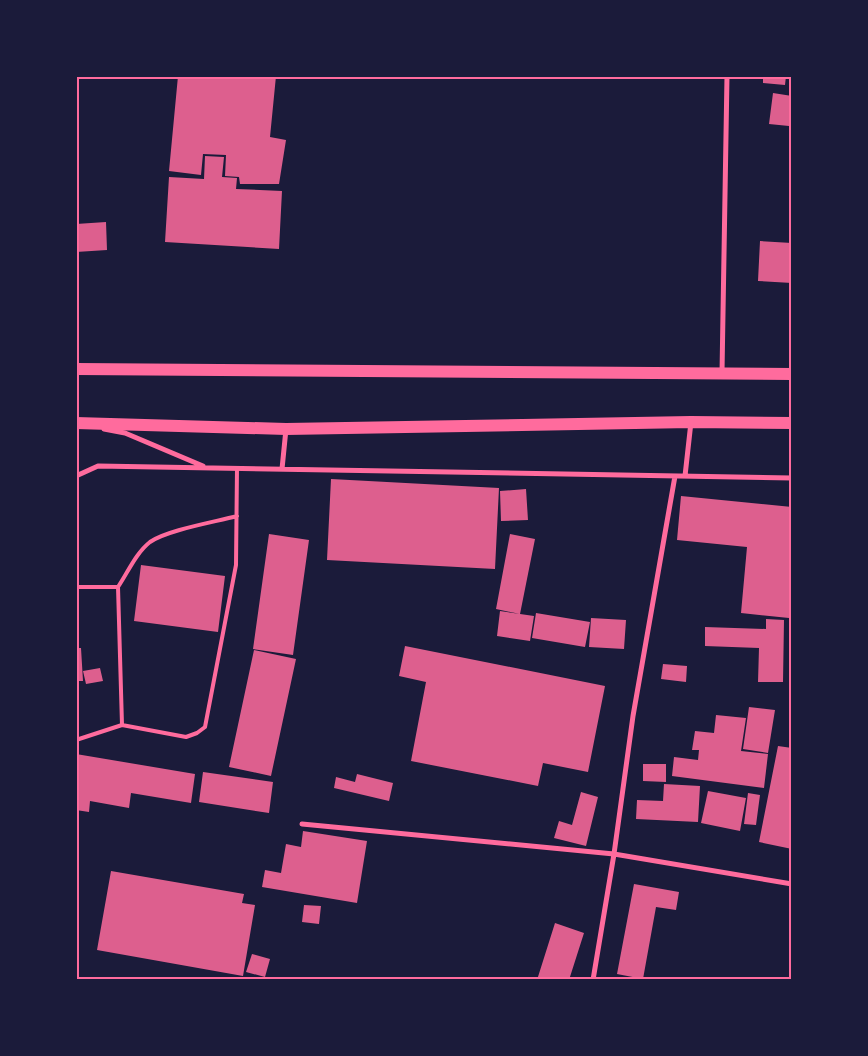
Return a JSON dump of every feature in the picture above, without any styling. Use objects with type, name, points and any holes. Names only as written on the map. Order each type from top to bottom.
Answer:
[{"type":"main road","points":[[76,369],[792,374]]},
{"type":"main road","points":[[76,423],[286,430],[691,422],[792,423]]},
{"type":"street","points":[[722,374],[727,76]]},
{"type":"street","points":[[685,476],[691,422]]},
{"type":"street","points":[[76,423],[125,433],[207,468]]},
{"type":"street","points":[[282,469],[286,430]]},
{"type":"street","points":[[76,476],[98,466],[792,478]]},
{"type":"street","points":[[592,980],[614,854],[633,716],[675,476]]},
{"type":"street","points":[[302,824],[614,854],[792,884]]},
{"type":"lane","points":[[76,740],[122,724],[186,737],[197,734],[205,727],[236,565],[238,468]]},
{"type":"lane","points":[[122,724],[118,587],[140,553],[150,542],[164,535],[237,516]]},
{"type":"lane","points":[[76,587],[118,587]]},
{"type":"building","points":[[178,76],[276,76],[270,137],[286,140],[279,184],[240,184],[239,177],[225,176],[226,155],[203,154],[201,175],[169,171]]},
{"type":"building","points":[[763,76],[786,76],[785,85],[763,83]]},
{"type":"building","points":[[773,93],[792,96],[789,126],[769,124]]},
{"type":"building","points":[[205,156],[224,157],[222,177],[237,178],[236,189],[282,191],[279,249],[165,242],[169,177],[204,179]]},
{"type":"building","points":[[106,222],[107,250],[76,252],[76,224]]},
{"type":"building","points":[[760,241],[792,243],[792,283],[758,281]]},
{"type":"building","points":[[331,479],[499,488],[495,569],[327,560]]},
{"type":"building","points":[[526,489],[528,520],[501,521],[500,491]]},
{"type":"building","points":[[681,496],[792,507],[792,590],[789,618],[741,613],[747,547],[677,540]]},
{"type":"building","points":[[269,534],[309,540],[293,655],[253,649]]},
{"type":"building","points":[[510,534],[535,539],[520,614],[496,609]]},
{"type":"building","points":[[141,565],[225,576],[218,632],[134,621]]},
{"type":"building","points":[[500,611],[534,616],[530,641],[497,636]]},
{"type":"building","points":[[536,613],[590,622],[585,647],[532,638]]},
{"type":"building","points":[[591,618],[626,620],[624,649],[589,647]]},
{"type":"building","points":[[766,619],[784,620],[783,682],[758,682],[759,648],[705,646],[705,627],[766,629]]},
{"type":"building","points":[[405,646],[605,686],[588,772],[543,763],[538,786],[411,761],[426,682],[399,676]]},
{"type":"building","points":[[76,648],[81,648],[83,681],[76,681]]},
{"type":"building","points":[[254,650],[296,659],[271,776],[229,767]]},
{"type":"building","points":[[663,664],[687,666],[686,682],[661,679]]},
{"type":"building","points":[[100,668],[103,681],[86,684],[83,671]]},
{"type":"building","points":[[749,707],[775,710],[768,753],[743,749]]},
{"type":"building","points":[[716,715],[746,718],[741,751],[768,754],[764,788],[672,776],[674,757],[698,760],[699,750],[692,750],[695,731],[714,733]]},
{"type":"building","points":[[778,746],[792,748],[792,849],[759,842]]},
{"type":"building","points":[[76,754],[195,774],[191,803],[131,793],[129,808],[90,801],[89,812],[76,810]]},
{"type":"building","points":[[643,764],[666,764],[666,782],[643,781]]},
{"type":"building","points":[[203,772],[273,782],[269,813],[199,802]]},
{"type":"building","points":[[357,774],[393,783],[389,801],[334,788],[336,777],[355,782]]},
{"type":"building","points":[[664,784],[700,786],[698,822],[636,819],[637,800],[663,801]]},
{"type":"building","points":[[708,791],[746,798],[740,831],[701,823]]},
{"type":"building","points":[[581,792],[598,797],[586,846],[554,838],[559,821],[572,825]]},
{"type":"building","points":[[748,793],[760,795],[756,825],[744,824]]},
{"type":"building","points":[[303,831],[367,841],[357,903],[262,887],[265,870],[281,873],[286,844],[301,847]]},
{"type":"building","points":[[111,871],[244,894],[242,903],[255,905],[243,976],[97,950]]},
{"type":"building","points":[[634,884],[679,892],[676,910],[656,907],[643,979],[617,974]]},
{"type":"building","points":[[304,905],[321,906],[319,924],[302,922]]},
{"type":"building","points":[[555,923],[584,933],[569,980],[537,980]]},
{"type":"building","points":[[252,954],[270,959],[265,977],[246,972]]}]
